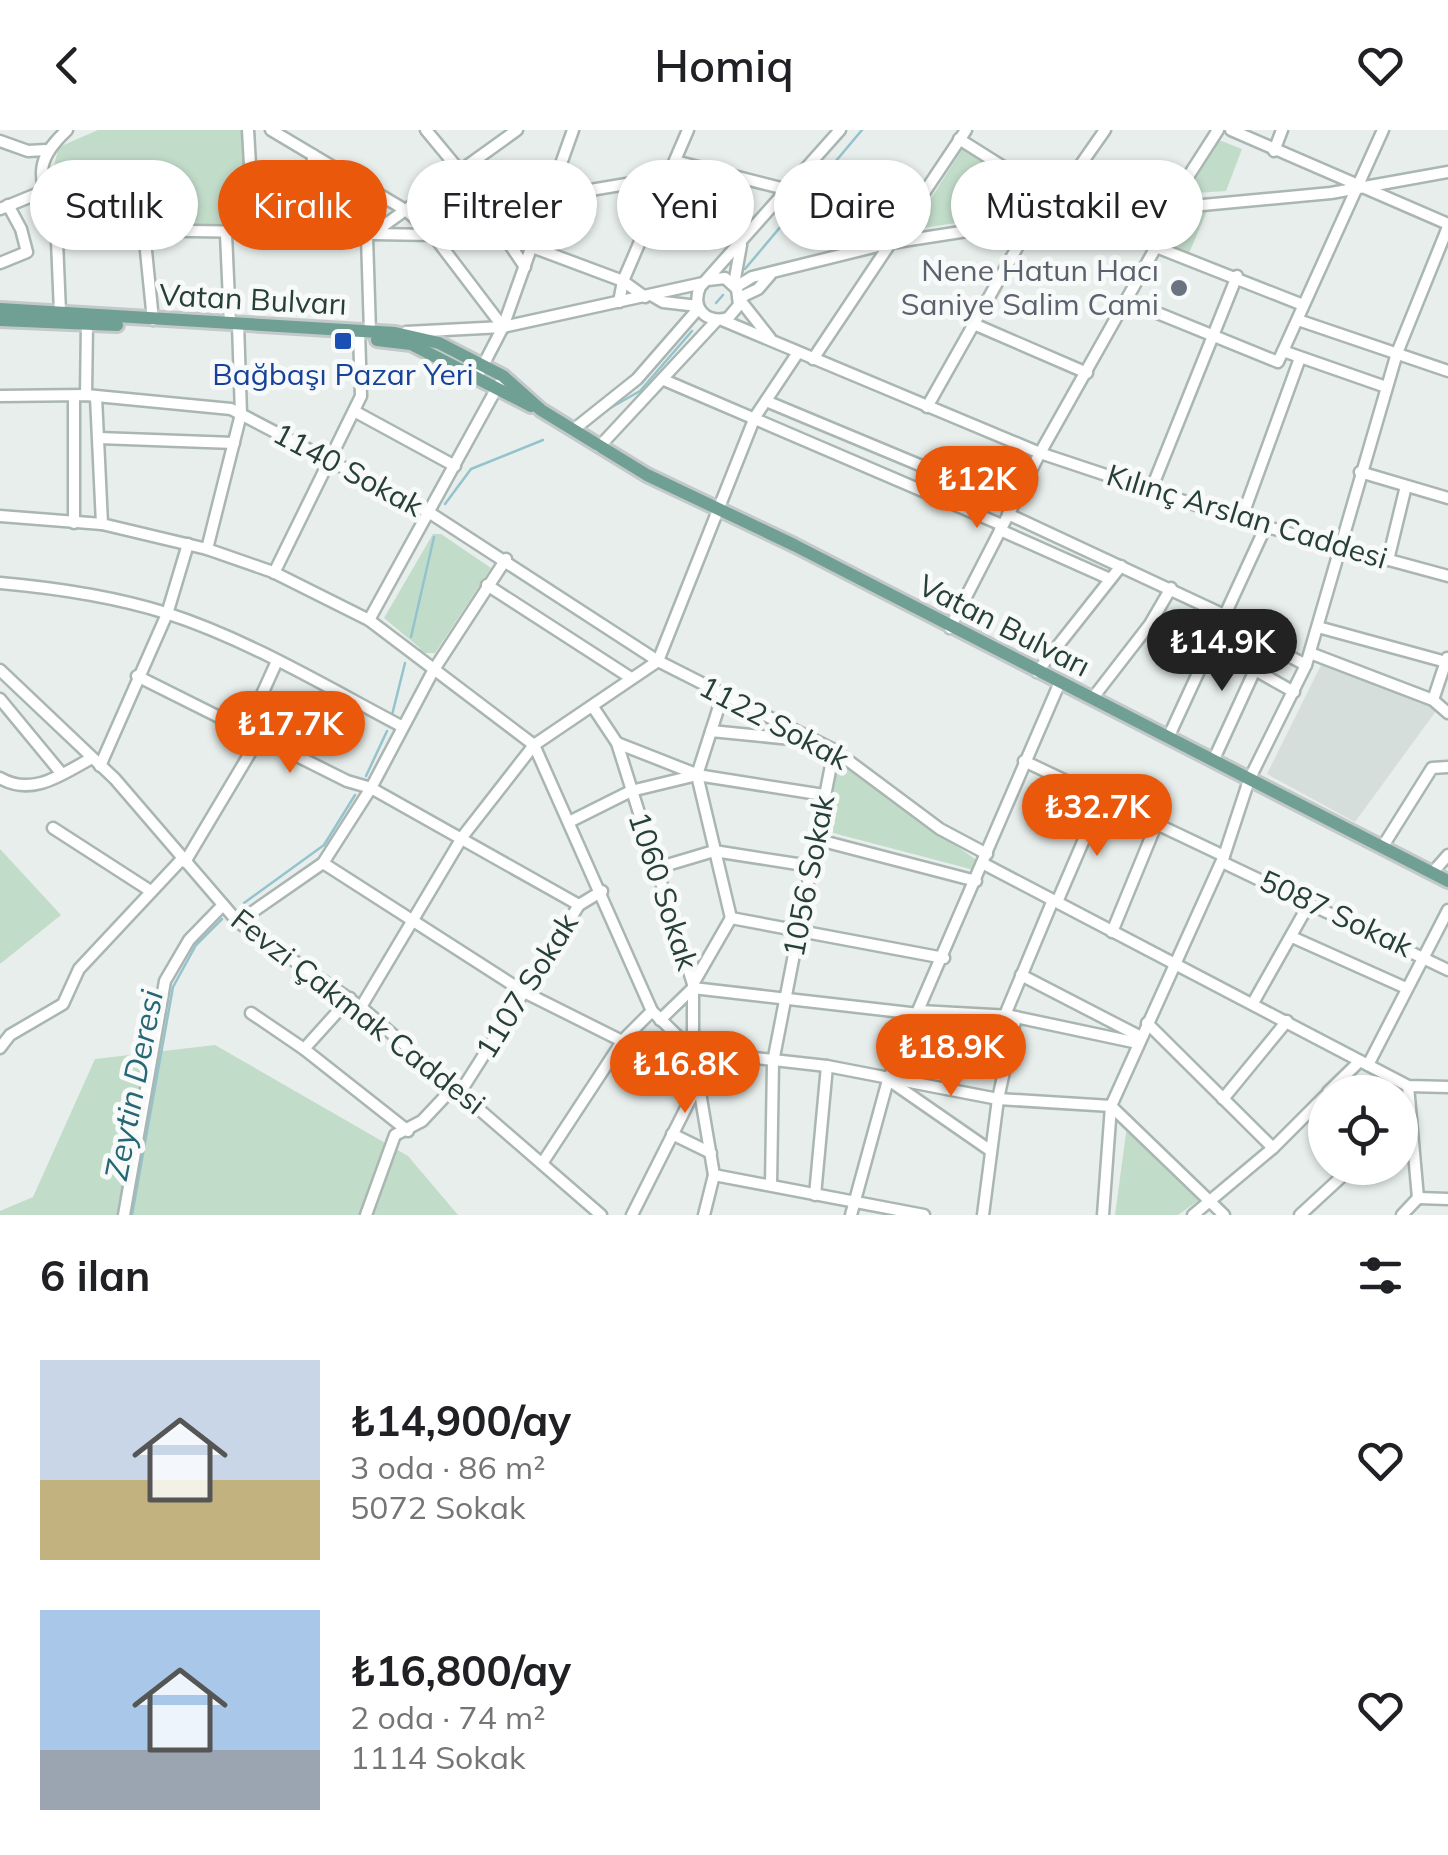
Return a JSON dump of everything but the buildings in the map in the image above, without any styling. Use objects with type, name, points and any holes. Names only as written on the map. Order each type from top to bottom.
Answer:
[{"type":"main road","name":"Vatan Bulvarı","points":[[0,310],[395,333],[439,343],[479,373],[495,391],[541,410],[599,447],[720,513],[794,545],[1448,881]]},
{"type":"main road","name":"Vatan Bulvarı","points":[[0,320],[91,318],[235,326]]},
{"type":"main road","name":"Vatan Bulvarı","points":[[362,333],[412,344],[479,373],[503,376],[541,410]]},
{"type":"street","points":[[42,160],[46,150],[67,130]]},
{"type":"street","points":[[248,130],[250,160]]},
{"type":"street","points":[[272,130],[407,212],[387,224]]},
{"type":"street","points":[[426,130],[451,160]]},
{"type":"street","points":[[475,160],[517,130]]},
{"type":"street","points":[[560,130],[571,135],[562,160]]},
{"type":"street","points":[[675,160],[688,130]]},
{"type":"street","points":[[814,160],[840,130]]},
{"type":"street","points":[[1084,160],[1105,130]]},
{"type":"street","points":[[1199,160],[1218,130]]},
{"type":"street","points":[[1274,151],[1282,130]]},
{"type":"street","points":[[1281,356],[1382,130]]},
{"type":"street","points":[[1103,1215],[1110,1106],[1223,859],[1249,780],[1308,659],[1397,353],[1448,226],[1238,132]]},
{"type":"street","points":[[931,181],[962,134],[999,160]]},
{"type":"street","points":[[0,141],[28,151],[46,150]]},
{"type":"street","points":[[312,155],[312,160]]},
{"type":"street","points":[[1203,204],[1356,188],[1448,172]]},
{"type":"street","points":[[0,263],[27,252],[21,229],[4,207],[30,196]]},
{"type":"street","points":[[754,229],[774,207]]},
{"type":"street","points":[[57,250],[60,312]]},
{"type":"street","points":[[146,250],[153,320]]},
{"type":"street","points":[[207,549],[241,414],[228,250]]},
{"type":"street","points":[[274,573],[330,463],[364,381],[366,250]]},
{"type":"street","points":[[444,250],[503,327]]},
{"type":"street","points":[[514,250],[526,267]]},
{"type":"street","points":[[479,373],[503,327],[531,250]]},
{"type":"street","points":[[540,250],[623,281],[663,302],[700,310],[720,320]]},
{"type":"street","points":[[620,302],[623,281],[636,250]]},
{"type":"street","points":[[696,343],[700,310],[697,292],[735,250]]},
{"type":"street","points":[[599,447],[696,343],[720,320],[732,315],[740,250]]},
{"type":"street","points":[[737,292],[758,288],[771,274],[863,250]]},
{"type":"street","points":[[813,359],[885,250]]},
{"type":"street","points":[[927,407],[1016,250]]},
{"type":"street","points":[[950,628],[1040,454],[1155,250]]},
{"type":"street","points":[[1162,250],[1237,276],[1303,305]]},
{"type":"street","points":[[1151,490],[1237,276]]},
{"type":"street","points":[[395,333],[503,327],[724,278],[737,292]]},
{"type":"street","name":"Kılınç Arslan Caddesi","points":[[737,292],[771,339]]},
{"type":"street","points":[[1128,300],[1213,335],[1300,358],[1386,388]]},
{"type":"street","points":[[573,430],[638,379],[700,310]]},
{"type":"street","points":[[74,523],[91,318]]},
{"type":"street","name":"Kılınç Arslan Caddesi","points":[[720,320],[1040,454],[1242,520],[1448,576]]},
{"type":"street","points":[[1298,320],[1448,371]]},
{"type":"street","points":[[976,325],[1087,372]]},
{"type":"street","points":[[360,1006],[463,836],[534,745],[658,661],[755,417],[797,354]]},
{"type":"street","points":[[1242,520],[1300,358]]},
{"type":"street","points":[[369,620],[503,376]]},
{"type":"street","points":[[664,380],[1171,588],[1220,613],[1222,621],[1266,646],[1434,700],[1448,713]]},
{"type":"street","name":"1140 Sokak","points":[[0,396],[85,396],[231,409],[430,513],[658,661]]},
{"type":"street","points":[[85,396],[98,438],[102,524]]},
{"type":"street","points":[[766,400],[1006,518],[1110,579]]},
{"type":"street","points":[[354,411],[455,466]]},
{"type":"street","points":[[98,438],[234,444]]},
{"type":"street","points":[[1360,472],[1448,498]]},
{"type":"street","points":[[1388,560],[1406,486]]},
{"type":"street","points":[[0,516],[102,524],[207,549],[274,573],[369,620],[534,745],[656,1015],[693,1051],[827,1066],[998,1099],[1110,1106],[1224,1215]]},
{"type":"street","points":[[1168,738],[1266,526]]},
{"type":"street","points":[[0,778],[28,787],[96,762],[165,613],[188,544]]},
{"type":"street","points":[[238,922],[323,863],[372,788],[400,726],[433,671],[506,559]]},
{"type":"street","points":[[1037,672],[1121,566]]},
{"type":"street","points":[[0,583],[64,588],[165,613],[276,661],[400,726]]},
{"type":"street","points":[[487,585],[631,678]]},
{"type":"street","points":[[1092,698],[1150,624],[1171,588]]},
{"type":"street","points":[[1318,628],[1447,659],[1434,700]]},
{"type":"street","points":[[1214,759],[1266,646]]},
{"type":"street","points":[[245,732],[276,661]]},
{"type":"street","name":"1122 Sokak","points":[[658,661],[834,750],[985,860],[1055,902],[1387,1075]]},
{"type":"street","name":"Fevzi Çakmak Caddesi","points":[[0,670],[96,762],[238,922],[360,1006],[601,1215]]},
{"type":"street","points":[[1255,670],[1294,692]]},
{"type":"street","points":[[137,676],[245,732],[372,788],[579,905]]},
{"type":"street","points":[[851,1215],[888,1080],[944,958],[1060,682]]},
{"type":"street","points":[[543,1162],[623,1040],[693,986],[731,918],[697,775],[723,694]]},
{"type":"street","points":[[0,699],[62,774]]},
{"type":"street","name":"1060 Sokak","points":[[592,706],[617,743],[693,986],[693,1051],[714,1174]]},
{"type":"street","points":[[711,731],[817,742]]},
{"type":"street","points":[[0,1048],[10,1035],[62,1004],[78,969],[149,890],[184,861],[258,738]]},
{"type":"street","points":[[617,743],[697,775],[824,795]]},
{"type":"street","name":"1056 Sokak","points":[[770,1185],[773,1062],[834,750]]},
{"type":"street","name":"5087 Sokak","points":[[1024,761],[1448,970]]},
{"type":"street","points":[[1384,846],[1432,768],[1448,767]]},
{"type":"street","points":[[571,821],[631,791],[697,775]]},
{"type":"street","points":[[983,1215],[1011,1016],[1022,976],[1101,800]]},
{"type":"street","points":[[1112,932],[1156,825]]},
{"type":"street","points":[[53,828],[149,890]]},
{"type":"street","points":[[815,839],[976,881]]},
{"type":"street","points":[[658,868],[714,852],[810,866]]},
{"type":"street","points":[[1433,872],[1448,855]]},
{"type":"street","points":[[323,863],[524,992],[700,1080],[632,1215]]},
{"type":"street","name":"1107 Sokak","points":[[366,1215],[395,1135],[408,1131],[457,1089],[579,905],[602,892]]},
{"type":"street","points":[[1253,1003],[1310,902]]},
{"type":"street","points":[[124,1215],[166,981],[189,940],[223,905]]},
{"type":"street","points":[[1350,1075],[1364,1063],[1448,910]]},
{"type":"street","points":[[731,918],[944,958]]},
{"type":"street","points":[[1292,936],[1406,988]]},
{"type":"street","points":[[1022,976],[1139,1040]]},
{"type":"street","points":[[693,986],[785,1001],[919,1013],[1011,1016],[1139,1040]]},
{"type":"street","points":[[304,1050],[350,998]]},
{"type":"street","points":[[250,1013],[408,1131]]},
{"type":"street","points":[[1222,1099],[1287,1022]]},
{"type":"street","points":[[1147,1023],[1273,1148]]},
{"type":"street","points":[[815,1194],[827,1066]]},
{"type":"street","points":[[888,1080],[992,1150]]},
{"type":"street","points":[[1418,1086],[1448,1087]]},
{"type":"street","points":[[1193,1215],[1308,1113]]},
{"type":"street","points":[[672,1134],[711,1153]]},
{"type":"street","points":[[704,1215],[714,1174],[924,1215]]},
{"type":"street","points":[[1300,1215],[1333,1185]]},
{"type":"street","points":[[1417,1185],[1418,1198]]},
{"type":"street","points":[[1402,1215],[1418,1198],[1448,1198]]},
{"type":"shaded area","points":[[1322,663],[1427,703],[1436,711],[1355,822],[1267,774]]},
{"type":"green space","points":[[98,130],[241,130],[243,160],[218,160],[218,225],[198,224],[198,160],[56,160],[59,147]]},
{"type":"green space","points":[[1219,140],[1242,149],[1226,191],[1203,192],[1203,166]]},
{"type":"green space","points":[[963,148],[982,160],[955,160]]},
{"type":"green space","points":[[951,167],[951,224],[931,227],[931,198]]},
{"type":"green space","points":[[433,534],[441,534],[491,568],[435,653],[419,653],[420,648],[384,618]]},
{"type":"green space","points":[[847,768],[975,859],[974,870],[822,830],[838,769]]},
{"type":"green space","points":[[0,849],[61,915],[0,964]]},
{"type":"green space","points":[[215,1045],[408,1156],[458,1215],[0,1215],[0,1211],[33,1197],[95,1059]]},
{"type":"green space","points":[[1127,1126],[1199,1200],[1178,1215],[1115,1215]]},
{"type":"waterway","name":"Zeytin Deresi","points":[[745,269],[862,130]]},
{"type":"waterway","name":"Zeytin Deresi","points":[[716,303],[723,295]]},
{"type":"waterway","name":"Zeytin Deresi","points":[[605,411],[640,391],[692,331]]},
{"type":"waterway","name":"Zeytin Deresi","points":[[445,504],[471,469],[543,440]]},
{"type":"waterway","name":"Zeytin Deresi","points":[[411,637],[434,537]]},
{"type":"waterway","name":"Zeytin Deresi","points":[[392,715],[405,663]]},
{"type":"waterway","name":"Zeytin Deresi","points":[[366,776],[387,731]]},
{"type":"waterway","name":"Zeytin Deresi","points":[[244,903],[324,845],[355,795]]},
{"type":"waterway","name":"Zeytin Deresi","points":[[132,1215],[173,987],[196,945],[222,919]]},
{"type":"place","name":"Nene Hatun Hacı Saniye Salim Cami","points":[[1179,288]]},
{"type":"place","name":"Bağbaşı Pazar Yeri","points":[[343,341]]}]
